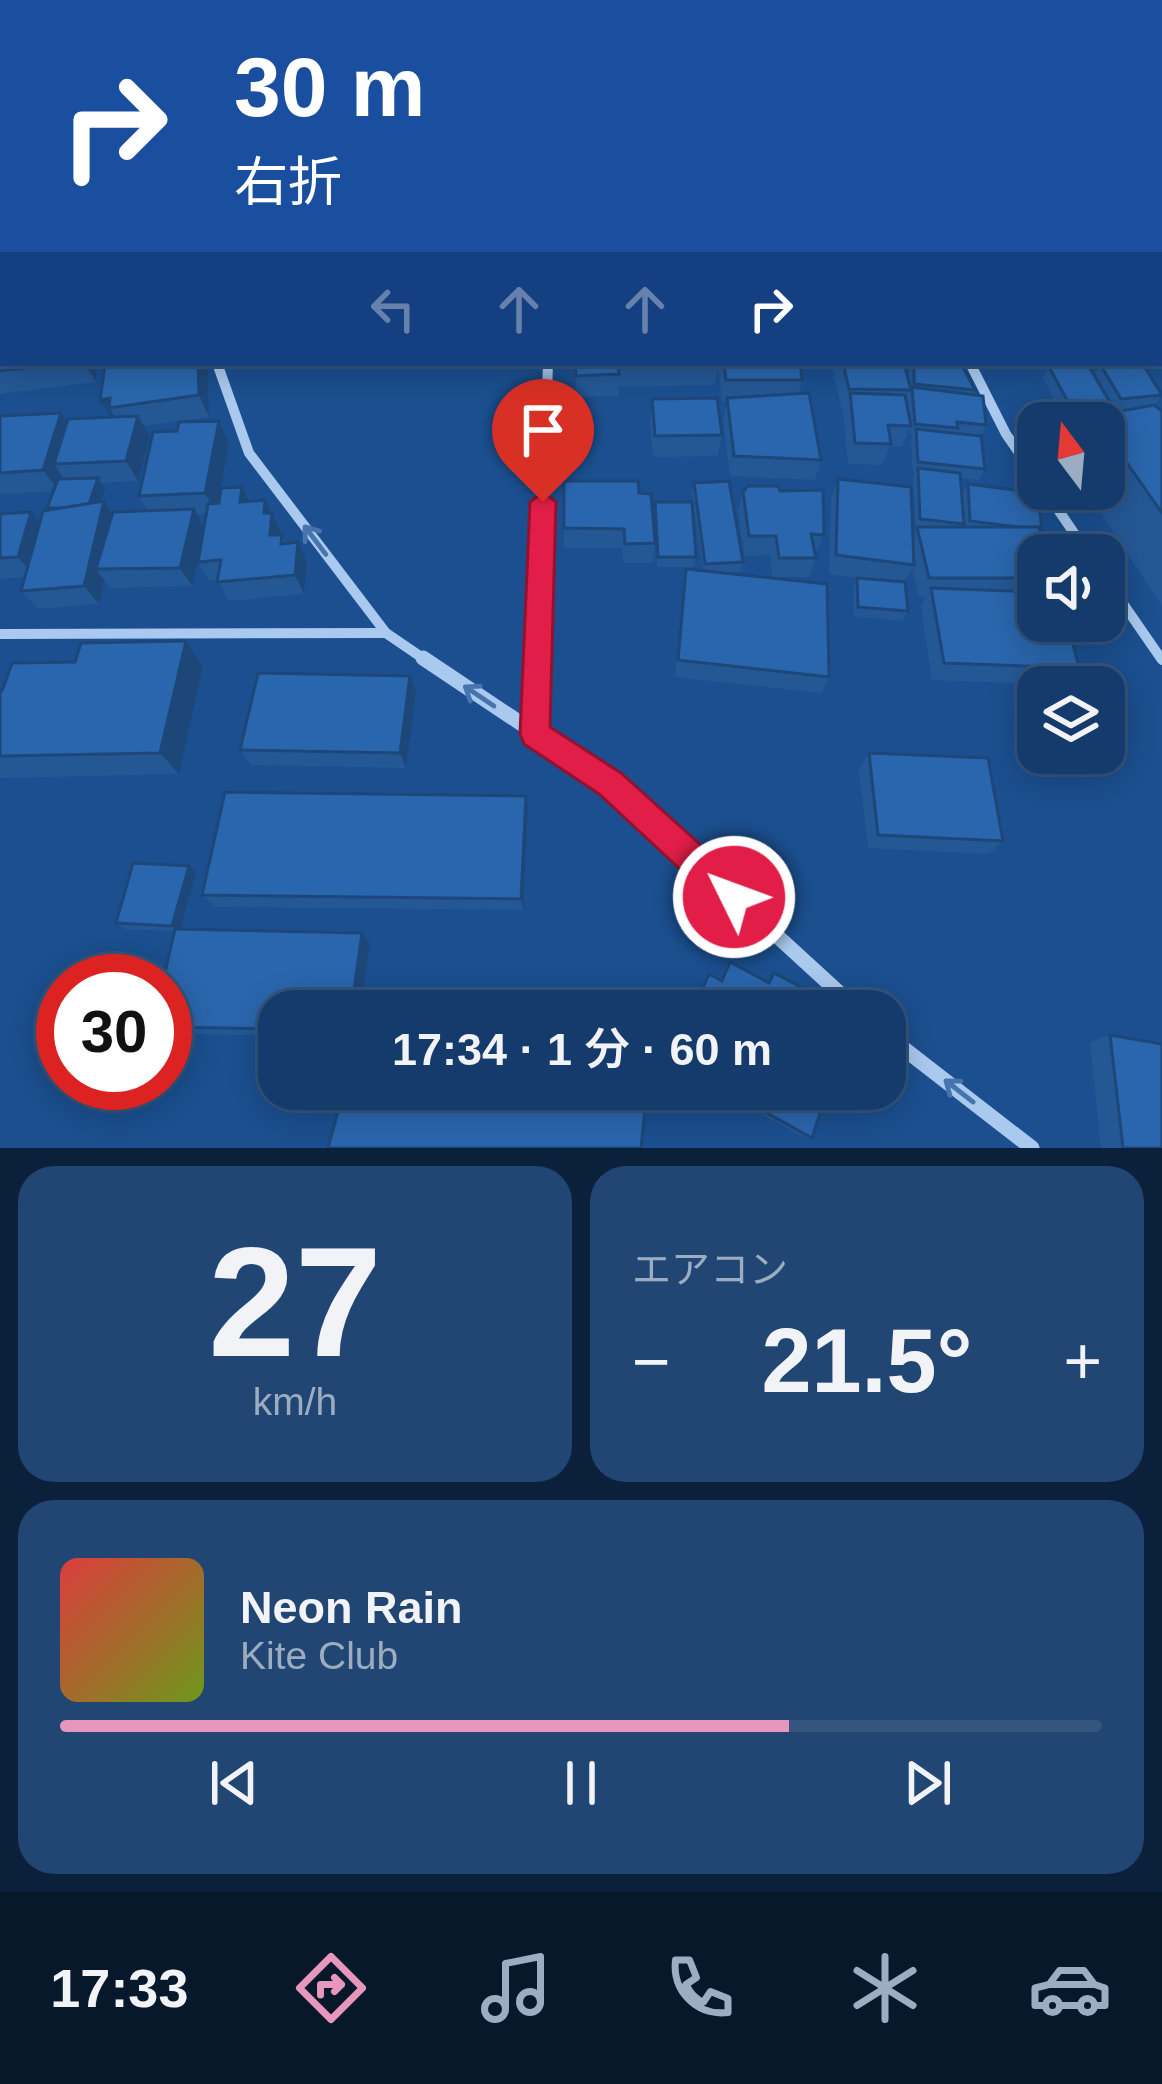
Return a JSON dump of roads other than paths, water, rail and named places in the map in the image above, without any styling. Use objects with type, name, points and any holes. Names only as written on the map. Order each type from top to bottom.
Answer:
[{"type":"street","points":[[218,366],[249,453],[386,633],[610,784],[836,990]]},
{"type":"street","points":[[535,734],[548,366]]},
{"type":"street","points":[[972,366],[1017,450]]},
{"type":"street","points":[[1125,606],[1162,660]]},
{"type":"street","points":[[0,634],[386,633]]},
{"type":"street","points":[[906,1050],[1032,1148]]}]
